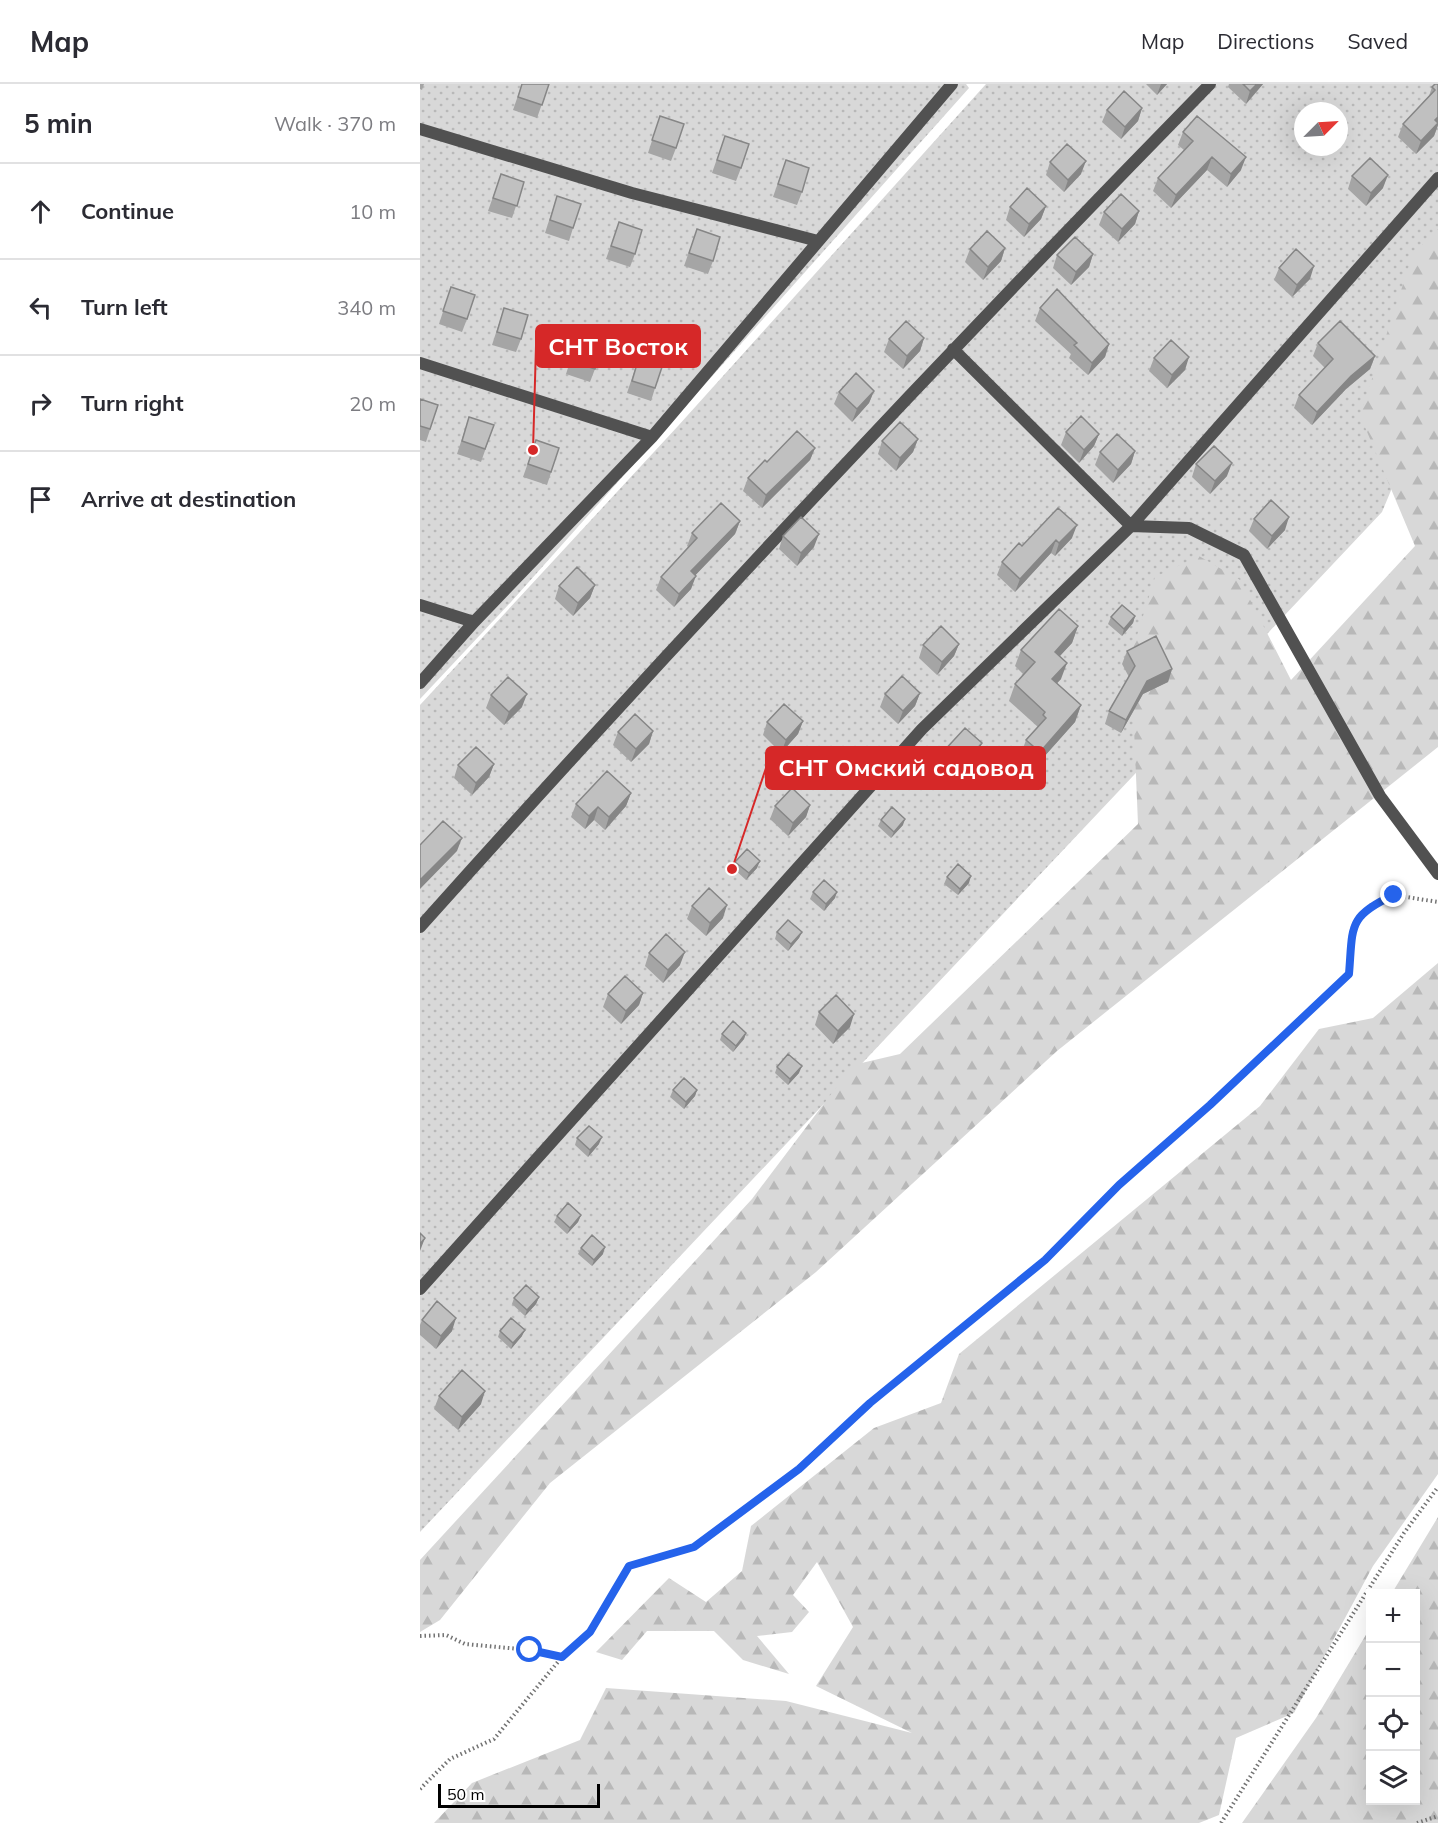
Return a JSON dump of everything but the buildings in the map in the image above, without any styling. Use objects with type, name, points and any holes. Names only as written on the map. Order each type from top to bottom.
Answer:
[{"type":"lane","points":[[420,683],[474,622],[652,437],[952,84]]},
{"type":"lane","points":[[420,927],[555,777],[952,349],[1210,84]]},
{"type":"lane","points":[[420,129],[632,192],[819,241]]},
{"type":"lane","points":[[420,1289],[922,729],[1131,526],[1438,178]]},
{"type":"lane","points":[[952,349],[1131,526],[1189,528],[1244,555],[1380,796],[1438,874]]},
{"type":"lane","points":[[420,363],[652,437]]},
{"type":"lane","points":[[420,605],[474,622]]},
{"type":"path","points":[[420,1789],[450,1759],[494,1739],[562,1657],[590,1632],[629,1566],[694,1547],[741,1515],[799,1469],[870,1403],[1045,1260],[1119,1185],[1210,1105],[1349,974],[1354,923],[1371,905],[1394,895],[1438,902]]},
{"type":"path","points":[[1221,1823],[1404,1533],[1438,1487]]},
{"type":"path","points":[[420,1636],[446,1635],[465,1644],[530,1650],[562,1657]]},
{"type":"path","points":[[1417,1823],[1438,1816]]},
{"type":"green space","points":[[420,84],[966,84],[969,88],[511,602],[420,699]]},
{"type":"green space","points":[[986,84],[1438,84],[1438,378],[1382,512],[420,1532],[420,705],[678,426]]},
{"type":"green space","points":[[1438,229],[1438,747],[1057,1051],[816,1272],[550,1483],[440,1620],[420,1632],[420,1560],[752,1199],[853,1065],[900,1054],[1138,824],[1131,655],[1155,577],[1199,556],[1240,580],[1291,680],[1415,546],[1360,415],[1413,254]]},
{"type":"green space","points":[[1438,963],[1438,1474],[1373,1566],[1294,1713],[1236,1738],[1219,1815],[1199,1823],[434,1823],[472,1783],[580,1740],[606,1688],[786,1701],[912,1733],[816,1686],[853,1627],[817,1562],[793,1595],[809,1612],[792,1632],[757,1636],[789,1674],[743,1660],[714,1631],[647,1631],[622,1660],[596,1652],[669,1578],[706,1602],[742,1571],[751,1526],[874,1428],[941,1403],[959,1354],[1260,1106],[1319,1029],[1373,1018]]},
{"type":"green space","points":[[1438,1517],[1438,1823],[1242,1823],[1316,1718],[1366,1635],[1366,1805],[1420,1805],[1420,1589],[1394,1589]]},
{"type":"place","name":"СНТ Восток","points":[[533,450]]},
{"type":"place","name":"СНТ Омский садовод","points":[[732,869]]},
{"type":"route","points":[[530,1650],[562,1657],[590,1632],[629,1566],[694,1547],[741,1515],[799,1469],[870,1403],[925,1361],[1045,1260],[1119,1185],[1210,1105],[1349,974],[1354,923],[1371,905],[1394,895]]}]
